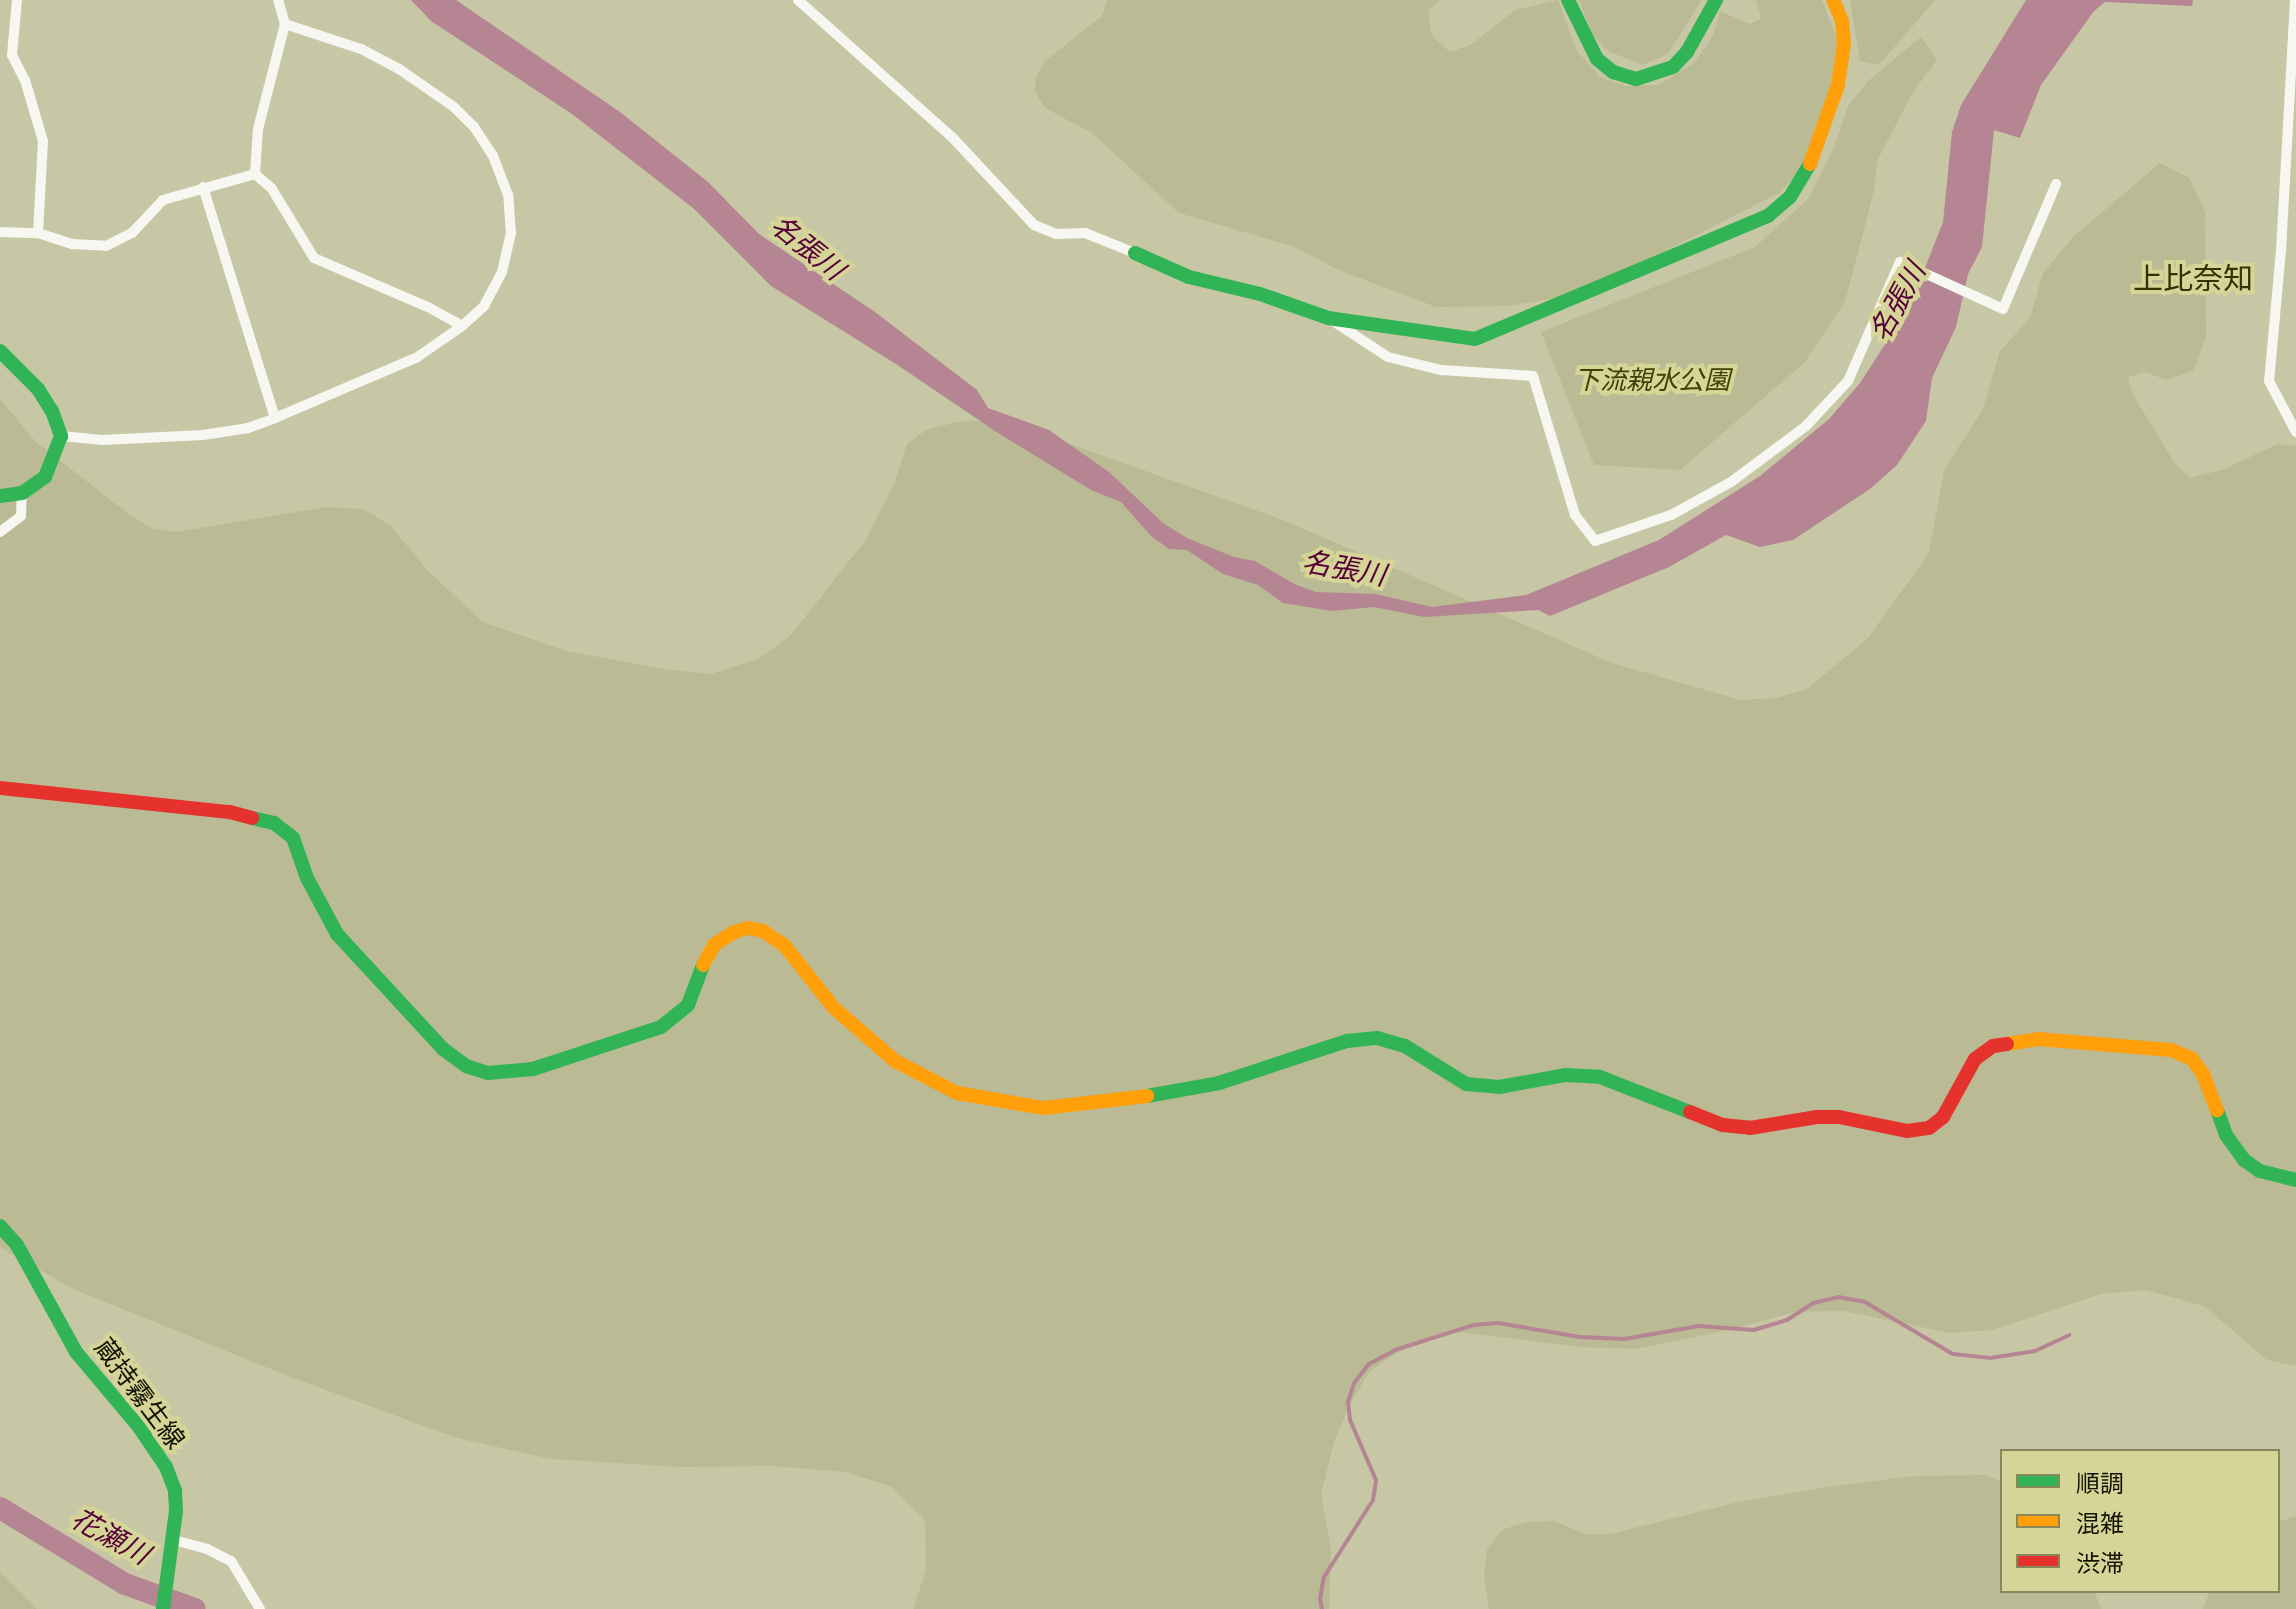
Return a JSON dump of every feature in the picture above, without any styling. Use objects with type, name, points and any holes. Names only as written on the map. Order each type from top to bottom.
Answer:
[{"type":"street","points":[[17,0],[12,55],[25,80],[43,141],[38,233]]},
{"type":"street","points":[[255,174],[258,129],[285,24],[278,0]]},
{"type":"street","points":[[798,0],[941,127],[1034,225],[1056,234],[1085,233],[1189,277],[1260,294],[1328,318],[1475,339],[1508,328],[1768,216],[1790,197],[1808,169],[1838,85],[1844,44],[1842,21],[1833,0]]},
{"type":"street","points":[[1568,0],[1597,59],[1613,72],[1636,79],[1673,67],[1687,52],[1716,0]]},
{"type":"street","points":[[2295,0],[2281,250],[2269,381],[2296,432]]},
{"type":"street","points":[[61,436],[102,440],[203,435],[248,428],[416,358],[462,326],[484,306],[502,272],[511,234],[508,195],[493,156],[454,107],[399,69],[361,49],[285,24]]},
{"type":"street","points":[[0,232],[38,233],[72,244],[106,246],[132,233],[163,200],[255,174]]},
{"type":"street","points":[[255,174],[272,189],[314,258],[428,307],[462,326]]},
{"type":"street","points":[[1328,318],[1388,357],[1441,370],[1533,376],[1575,515],[1595,541],[1671,515],[1731,482],[1806,426],[1848,381],[1900,262],[2003,309],[2056,184]]},
{"type":"street","points":[[203,187],[275,418]]},
{"type":"street","points":[[0,351],[38,389],[61,436],[45,477],[22,493],[0,496]]},
{"type":"street","points":[[0,532],[21,516],[22,493]]},
{"type":"street","points":[[0,788],[230,812],[274,823],[293,838],[307,878],[337,934],[443,1049],[466,1066],[488,1073],[533,1069],[661,1027],[688,1005],[706,956],[714,945],[734,932],[748,928],[763,931],[784,945],[834,1008],[895,1061],[957,1093],[999,1102],[1043,1108],[1162,1094],[1219,1083],[1347,1041],[1377,1038],[1405,1046],[1466,1084],[1499,1087],[1566,1075],[1600,1077],[1723,1125],[1750,1128],[1817,1117],[1839,1117],[1879,1128],[1907,1131],[1929,1128],[1943,1117],[1975,1059],[1993,1046],[2037,1039],[2130,1044],[2171,1050],[2192,1059],[2203,1074],[2226,1135],[2244,1160],[2260,1171],[2296,1180]]},
{"type":"street","name":"蔵持霧生線","points":[[0,1226],[17,1245],[76,1352],[139,1427],[166,1467],[175,1491],[174,1540],[163,1609]]},
{"type":"street","points":[[174,1540],[207,1549],[231,1561],[260,1609]]},
{"type":"green space","points":[[1107,0],[1440,0],[1428,11],[1432,36],[1450,52],[1472,44],[1515,10],[1558,0],[1577,51],[1600,77],[1625,86],[1658,85],[1693,64],[1713,36],[1720,11],[1750,24],[1761,19],[1756,0],[1822,0],[1838,41],[1830,88],[1814,142],[1798,173],[1779,193],[1604,282],[1557,298],[1508,306],[1436,307],[1336,269],[1295,247],[1179,213],[1092,133],[1045,108],[1035,92],[1036,77],[1045,61],[1102,16]]},
{"type":"green space","points":[[1579,0],[1702,0],[1668,54],[1642,65],[1608,51],[1593,36]]},
{"type":"green space","points":[[1850,0],[1935,0],[1879,65],[1860,61]]},
{"type":"green space","name":"下流親水公園","points":[[1921,37],[1937,60],[1913,92],[1877,161],[1874,191],[1845,302],[1804,363],[1680,470],[1594,465],[1541,332],[1755,247],[1808,199],[1834,147],[1848,106],[1867,82]]},
{"type":"green space","points":[[2160,163],[2189,178],[2205,212],[2206,336],[2194,370],[2167,380],[2145,372],[2128,377],[2133,395],[2174,462],[2190,478],[2225,469],[2277,444],[2296,446],[2296,1366],[2267,1360],[2204,1306],[2146,1290],[2101,1294],[1992,1330],[1950,1333],[1844,1311],[1795,1312],[1733,1329],[1636,1349],[1581,1347],[1457,1332],[1405,1348],[1370,1371],[1350,1404],[1334,1442],[1321,1494],[1331,1550],[1329,1609],[913,1609],[926,1570],[925,1520],[890,1486],[845,1472],[772,1466],[682,1467],[551,1459],[457,1438],[293,1378],[73,1289],[0,1247],[0,399],[35,441],[130,515],[154,529],[176,532],[327,507],[363,509],[391,526],[427,570],[483,622],[566,651],[670,670],[711,674],[758,659],[790,636],[865,541],[895,482],[907,444],[926,430],[957,422],[989,420],[1053,438],[1283,520],[1612,663],[1741,700],[1776,698],[1807,689],[1868,638],[1929,553],[1944,470],[1983,409],[2000,351],[2030,318],[2043,273],[2074,236]]},
{"type":"green space","points":[[1985,1475],[2000,1481],[2000,1593],[2095,1593],[2101,1609],[1489,1609],[1484,1576],[1487,1550],[1502,1530],[1525,1522],[1554,1521],[1585,1534],[1610,1534],[1738,1502],[1914,1476]]},
{"type":"green space","points":[[2296,1516],[2296,1609],[2203,1609],[2209,1593],[2280,1593],[2280,1521]]},
{"type":"green space","points":[[0,1572],[37,1609],[0,1609]]},
{"type":"shaded area","points":[[411,0],[456,0],[620,112],[708,182],[759,234],[875,312],[977,390],[988,408],[1049,430],[1109,472],[1163,523],[1187,538],[1234,557],[1255,561],[1294,584],[1316,592],[1375,594],[1432,607],[1526,595],[1659,540],[1760,476],[1829,419],[1860,383],[1910,306],[1943,222],[1952,132],[1961,105],[2026,0],[2193,0],[2192,6],[2105,2],[2094,11],[2041,85],[2020,138],[1994,130],[1982,247],[1968,274],[1956,327],[1932,378],[1926,421],[1897,465],[1870,489],[1793,540],[1760,547],[1726,535],[1669,567],[1550,616],[1538,610],[1424,617],[1374,607],[1332,611],[1283,603],[1258,585],[1223,574],[1187,550],[1169,549],[1151,536],[1121,502],[1091,490],[995,431],[896,364],[771,286],[693,208],[572,114],[431,21]]},
{"type":"waterway","points":[[1322,1609],[1320,1599],[1324,1577],[1373,1500],[1376,1480],[1350,1420],[1348,1402],[1354,1383],[1369,1364],[1395,1350],[1474,1325],[1498,1323],[1580,1337],[1624,1339],[1699,1326],[1754,1330],[1787,1320],[1813,1303],[1838,1297],[1865,1302],[1953,1354],[1990,1358],[2035,1351],[2069,1335]]},
{"type":"waterway","name":"花瀬川","points":[[0,1508],[125,1584],[195,1609]]},
{"type":"traffic: fast","points":[[1568,0],[1597,59],[1613,72],[1636,79],[1673,67],[1687,52],[1716,0]]},
{"type":"traffic: fast","points":[[1135,253],[1189,277],[1260,294],[1328,318],[1475,339],[1768,216],[1790,197],[1810,164]]},
{"type":"traffic: fast","points":[[0,351],[38,389],[52,411],[61,436],[45,477],[22,493],[0,496]]},
{"type":"traffic: fast","points":[[252,818],[274,823],[293,838],[307,878],[337,934],[443,1049],[466,1066],[488,1073],[533,1069],[661,1027],[688,1005],[703,965]]},
{"type":"traffic: fast","points":[[1147,1096],[1219,1083],[1347,1041],[1377,1038],[1405,1046],[1466,1084],[1499,1087],[1566,1075],[1600,1077],[1690,1112]]},
{"type":"traffic: fast","points":[[2217,1110],[2226,1135],[2244,1160],[2260,1171],[2296,1180]]},
{"type":"traffic: fast","points":[[0,1226],[17,1245],[76,1352],[139,1427],[166,1467],[175,1491],[176,1511],[163,1609]]},
{"type":"traffic: slow","points":[[1810,164],[1838,85],[1844,44],[1842,21],[1833,0]]},
{"type":"traffic: slow","points":[[703,965],[714,945],[734,932],[748,928],[763,931],[784,945],[834,1008],[895,1061],[957,1093],[1043,1108],[1147,1096]]},
{"type":"traffic: slow","points":[[2007,1044],[2037,1039],[2171,1050],[2192,1059],[2203,1074],[2217,1110]]},
{"type":"traffic: jam","points":[[0,788],[230,812],[252,818]]},
{"type":"traffic: jam","points":[[1690,1112],[1723,1125],[1750,1128],[1817,1117],[1839,1117],[1907,1131],[1929,1128],[1943,1117],[1975,1059],[1993,1046],[2007,1044]]},
{"type":"district","name":"上比奈知","points":[[2193,279]]},
{"type":"water label","name":"名張川","points":[[807,248]]},
{"type":"water label","name":"名張川","points":[[1898,302]]},
{"type":"water label","name":"名張川","points":[[1344,569]]}]
